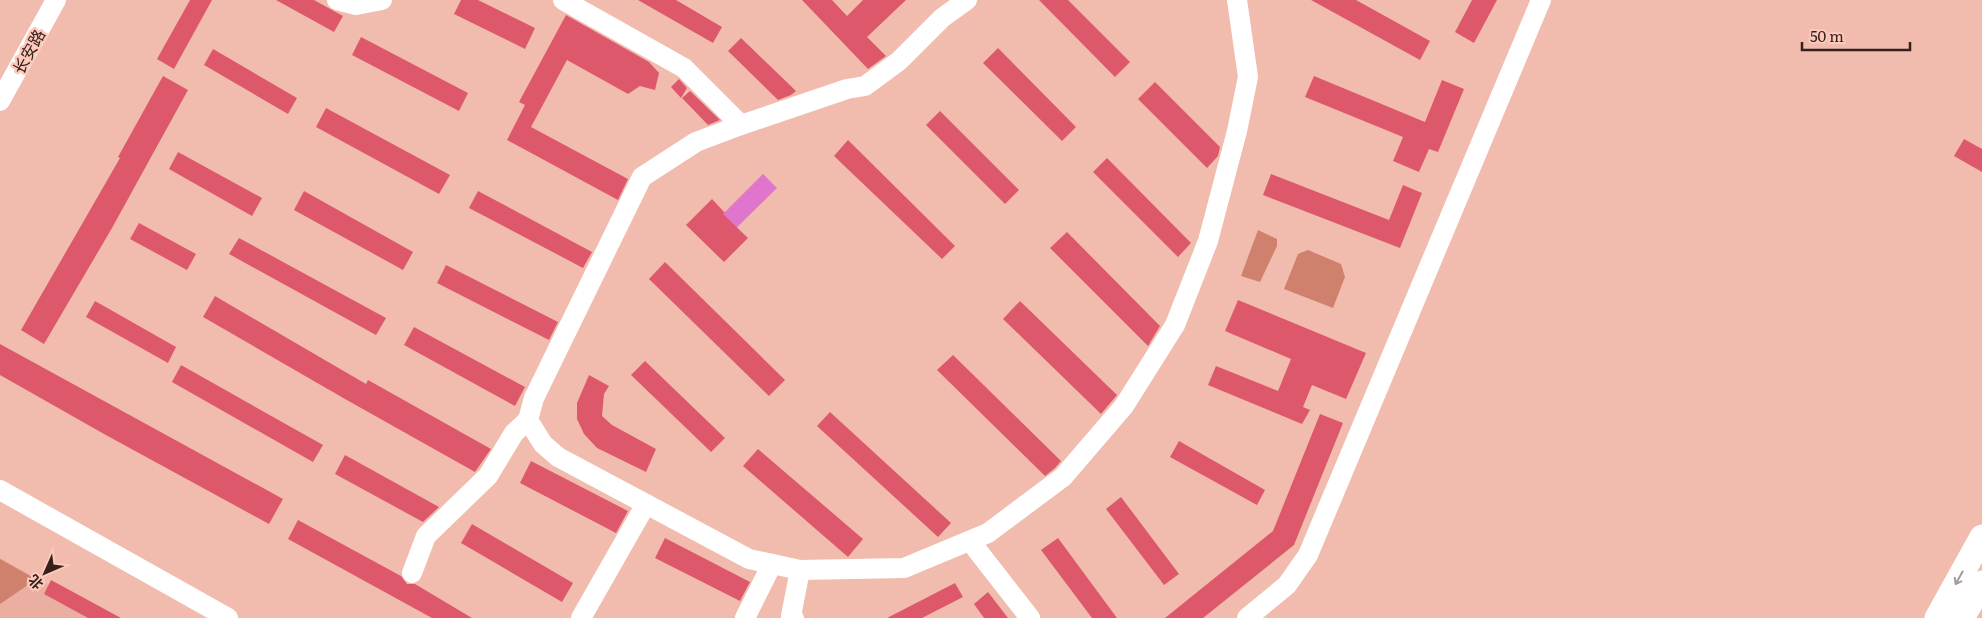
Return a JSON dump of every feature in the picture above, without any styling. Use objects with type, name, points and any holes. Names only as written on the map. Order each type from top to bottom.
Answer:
[{"type":"main road","points":[[1937,618],[1982,537]]},
{"type":"main road","points":[[1962,618],[1982,583]]},
{"type":"street","name":"长安路","points":[[0,101],[56,0]]},
{"type":"street","points":[[337,0],[356,5],[382,0]]},
{"type":"street","points":[[563,0],[684,68],[741,125]]},
{"type":"street","points":[[412,573],[426,536],[488,476],[514,433],[528,420],[534,398],[642,177],[696,142],[847,89],[864,86],[899,61],[942,18],[967,0]]},
{"type":"street","points":[[528,420],[543,444],[558,457],[749,559],[800,570],[904,568],[988,533],[1063,477],[1124,406],[1175,324],[1208,241],[1237,131],[1248,77],[1236,0]]},
{"type":"street","points":[[1246,618],[1287,585],[1308,555],[1541,0]]},
{"type":"street","points":[[0,490],[228,618]]},
{"type":"street","points":[[581,618],[646,504]]},
{"type":"street","points":[[970,541],[1030,618]]},
{"type":"street","points":[[745,618],[772,564]]},
{"type":"street","points":[[794,618],[791,616],[800,570]]},
{"type":"shaded area","points":[[763,174],[777,188],[725,239],[711,226]]},
{"type":"shaded area","points":[[1258,230],[1277,239],[1277,246],[1260,282],[1241,276]]},
{"type":"shaded area","points":[[1308,250],[1341,264],[1345,277],[1333,308],[1284,289],[1298,254]]},
{"type":"shaded area","points":[[0,558],[109,618],[0,618]]},
{"type":"shaded area","points":[[0,559],[34,578],[25,587],[0,604]]},
{"type":"building","points":[[190,0],[212,0],[174,69],[157,59]]},
{"type":"building","points":[[276,0],[314,0],[343,16],[334,32]]},
{"type":"building","points":[[461,0],[478,0],[535,28],[525,49],[454,14]]},
{"type":"building","points":[[638,0],[676,0],[722,27],[713,43]]},
{"type":"building","points":[[802,0],[832,0],[847,16],[863,0],[906,0],[867,37],[886,56],[868,69]]},
{"type":"building","points":[[1039,0],[1068,0],[1130,62],[1115,77]]},
{"type":"building","points":[[1311,0],[1356,0],[1430,41],[1420,60]]},
{"type":"building","points":[[1472,0],[1497,0],[1474,43],[1455,32]]},
{"type":"building","points":[[566,15],[649,62],[659,73],[655,90],[640,86],[628,94],[567,60],[531,127],[628,179],[618,200],[507,140],[525,105],[519,102]]},
{"type":"building","points":[[361,37],[468,93],[459,111],[352,55]]},
{"type":"building","points":[[741,38],[796,91],[778,100],[728,51]]},
{"type":"building","points":[[998,48],[1076,127],[1062,141],[983,63]]},
{"type":"building","points":[[213,49],[297,98],[288,114],[204,65]]},
{"type":"building","points":[[163,76],[188,90],[112,228],[44,344],[21,330],[120,158],[118,157]]},
{"type":"building","points":[[1314,76],[1425,122],[1442,80],[1464,89],[1438,152],[1429,149],[1419,172],[1393,161],[1403,137],[1305,97]]},
{"type":"building","points":[[679,79],[687,88],[681,98],[671,87]]},
{"type":"building","points":[[1155,82],[1220,147],[1218,156],[1207,168],[1138,99]]},
{"type":"building","points":[[690,91],[720,120],[708,125],[682,98]]},
{"type":"building","points":[[326,108],[450,175],[439,194],[316,127]]},
{"type":"building","points":[[940,111],[1019,190],[1005,204],[926,125]]},
{"type":"building","points":[[1964,139],[1982,149],[1982,172],[1954,156]]},
{"type":"building","points":[[848,140],[955,246],[942,259],[834,156]]},
{"type":"building","points":[[178,152],[262,198],[252,216],[169,169]]},
{"type":"building","points":[[1107,158],[1191,243],[1178,257],[1093,172]]},
{"type":"building","points":[[1271,174],[1389,220],[1403,185],[1422,193],[1400,248],[1263,195]]},
{"type":"building","points":[[304,191],[413,252],[403,270],[294,210]]},
{"type":"building","points":[[478,191],[592,252],[583,268],[469,208]]},
{"type":"building","points":[[712,199],[725,213],[723,214],[748,238],[724,262],[686,225]]},
{"type":"building","points":[[139,223],[196,254],[187,270],[130,239]]},
{"type":"building","points":[[1067,232],[1160,326],[1148,346],[1050,248]]},
{"type":"building","points":[[239,238],[386,318],[376,335],[229,254]]},
{"type":"building","points":[[665,262],[785,380],[769,396],[649,279]]},
{"type":"building","points":[[446,265],[558,322],[549,340],[437,283]]},
{"type":"building","points":[[215,296],[366,384],[368,380],[491,449],[475,472],[203,317]]},
{"type":"building","points":[[1238,300],[1366,353],[1346,399],[1312,385],[1303,407],[1310,410],[1302,424],[1208,385],[1216,366],[1278,391],[1291,359],[1225,331]]},
{"type":"building","points":[[95,301],[176,347],[168,363],[86,317]]},
{"type":"building","points":[[1020,301],[1117,395],[1101,414],[1003,319]]},
{"type":"building","points":[[414,327],[525,387],[515,406],[404,345]]},
{"type":"building","points":[[0,344],[283,499],[269,524],[0,375]]},
{"type":"building","points":[[953,355],[1061,461],[1055,468],[1045,476],[937,370]]},
{"type":"building","points":[[645,361],[725,438],[711,452],[631,375]]},
{"type":"building","points":[[181,365],[323,445],[313,462],[172,382]]},
{"type":"building","points":[[589,375],[609,386],[604,394],[602,416],[612,425],[656,449],[646,472],[597,448],[584,434],[577,419],[577,403]]},
{"type":"building","points":[[830,412],[951,523],[938,537],[817,426]]},
{"type":"building","points":[[1320,414],[1343,423],[1294,545],[1203,618],[1165,618],[1273,531]]},
{"type":"building","points":[[1179,441],[1265,490],[1257,505],[1170,457]]},
{"type":"building","points":[[758,449],[863,539],[848,557],[743,466]]},
{"type":"building","points":[[345,455],[439,507],[423,522],[335,474]]},
{"type":"building","points":[[531,461],[628,511],[616,533],[520,483]]},
{"type":"building","points":[[1121,497],[1179,574],[1164,585],[1106,509]]},
{"type":"building","points":[[298,520],[401,576],[407,584],[415,584],[472,618],[432,618],[288,539]]},
{"type":"building","points":[[472,524],[573,583],[562,602],[461,543]]},
{"type":"building","points":[[665,538],[750,582],[740,601],[655,558]]},
{"type":"building","points":[[1058,538],[1117,618],[1092,618],[1041,550]]},
{"type":"building","points":[[51,580],[121,618],[88,618],[44,594]]},
{"type":"building","points":[[955,583],[963,597],[922,618],[887,618]]},
{"type":"building","points":[[988,592],[1008,618],[984,618],[974,604]]}]
